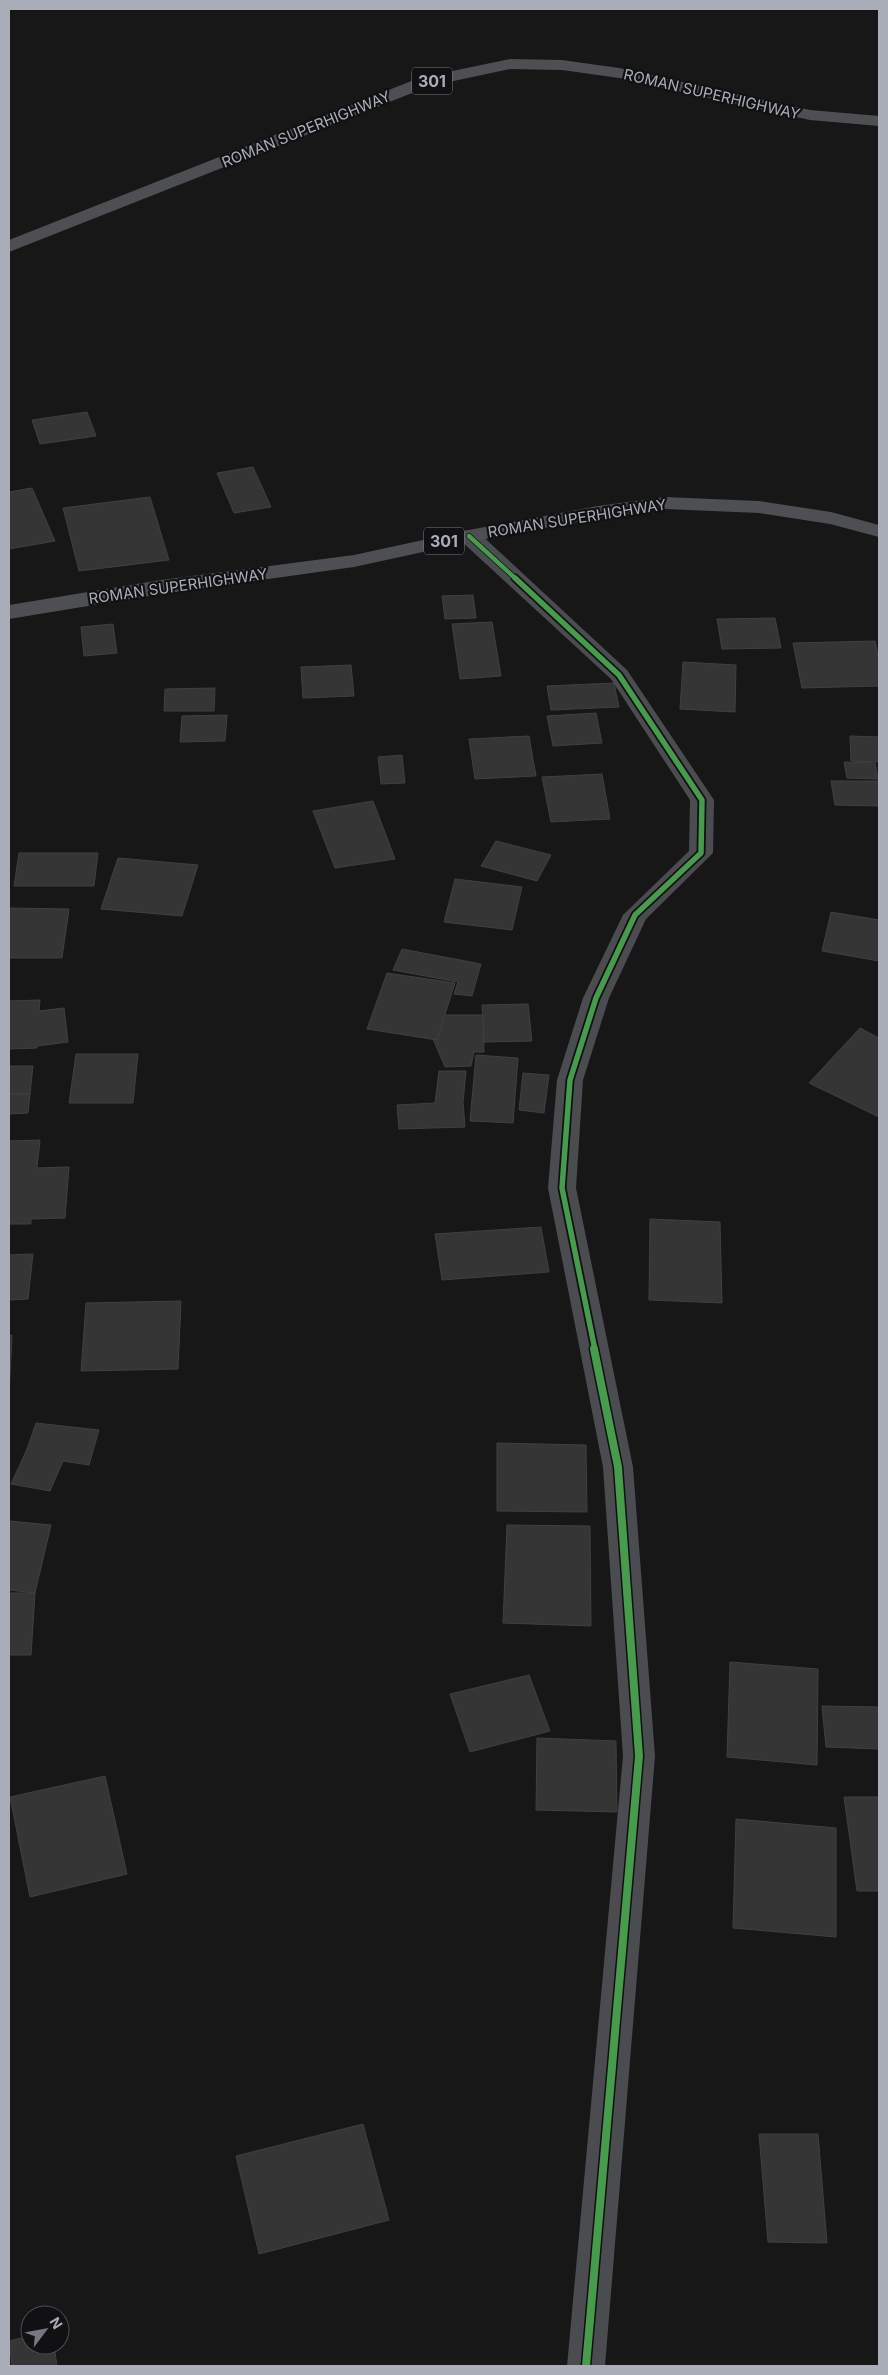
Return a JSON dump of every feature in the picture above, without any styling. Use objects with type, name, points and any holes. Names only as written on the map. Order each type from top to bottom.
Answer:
[{"type":"main road","name":"ROMAN SUPERHIGHWAY","points":[[9,246],[416,86],[510,64],[562,65],[619,73],[810,116],[879,121]]},
{"type":"main road","name":"ROMAN SUPERHIGHWAY","points":[[9,612],[161,587],[354,561],[469,536],[598,512],[665,503],[759,507],[831,518],[879,531]]},
{"type":"street","points":[[469,536],[619,675],[702,800],[701,853],[635,915],[596,998],[570,1080],[562,1178],[562,1188],[618,1467],[639,1756],[586,2366]]},
{"type":"building","points":[[87,412],[96,436],[40,444],[32,420]]},
{"type":"building","points":[[253,467],[271,507],[234,513],[217,473]]},
{"type":"building","points":[[32,488],[55,541],[9,549],[9,492]]},
{"type":"building","points":[[150,497],[169,560],[79,571],[63,508]]},
{"type":"building","points":[[473,595],[476,618],[445,619],[442,596]]},
{"type":"building","points":[[775,618],[781,648],[722,649],[717,619]]},
{"type":"building","points":[[492,622],[501,676],[460,679],[452,624]]},
{"type":"building","points":[[113,624],[117,653],[84,656],[81,627]]},
{"type":"building","points":[[875,641],[879,660],[879,686],[802,688],[793,643]]},
{"type":"building","points":[[683,662],[736,665],[735,712],[680,709]]},
{"type":"building","points":[[351,665],[354,696],[303,698],[301,667]]},
{"type":"building","points":[[614,683],[619,707],[551,710],[547,686]]},
{"type":"building","points":[[215,688],[214,711],[164,711],[165,689]]},
{"type":"building","points":[[596,713],[602,743],[553,746],[547,716]]},
{"type":"building","points":[[227,715],[225,741],[180,742],[182,716]]},
{"type":"building","points":[[529,736],[536,776],[475,779],[469,739]]},
{"type":"building","points":[[850,736],[879,737],[879,762],[851,761]]},
{"type":"building","points":[[402,755],[405,783],[381,784],[378,757]]},
{"type":"building","points":[[844,762],[875,763],[878,779],[847,778]]},
{"type":"building","points":[[602,774],[610,819],[551,822],[542,777]]},
{"type":"building","points":[[831,781],[879,781],[879,806],[835,805]]},
{"type":"building","points":[[373,801],[395,859],[335,868],[313,811]]},
{"type":"building","points":[[496,841],[551,855],[537,881],[481,866]]},
{"type":"building","points":[[19,853],[98,853],[94,886],[14,886]]},
{"type":"building","points":[[118,858],[198,865],[182,916],[101,909]]},
{"type":"building","points":[[455,879],[522,887],[512,930],[444,922]]},
{"type":"building","points":[[9,908],[69,909],[62,958],[9,958]]},
{"type":"building","points":[[831,912],[879,920],[879,961],[822,951]]},
{"type":"building","points":[[402,949],[481,964],[472,996],[454,994],[458,982],[393,970]]},
{"type":"building","points":[[387,973],[455,983],[437,1040],[367,1029]]},
{"type":"building","points":[[40,1000],[39,1011],[64,1008],[68,1042],[37,1046],[37,1048],[9,1049],[9,1001]]},
{"type":"building","points":[[528,1004],[532,1041],[484,1042],[482,1005]]},
{"type":"building","points":[[445,1015],[483,1015],[484,1052],[474,1052],[471,1066],[445,1067],[433,1039],[437,1040]]},
{"type":"building","points":[[860,1028],[879,1038],[879,1117],[809,1083]]},
{"type":"building","points":[[76,1054],[138,1054],[133,1103],[69,1103]]},
{"type":"building","points":[[476,1055],[518,1058],[513,1123],[470,1121]]},
{"type":"building","points":[[9,1066],[33,1066],[30,1094],[9,1094]]},
{"type":"building","points":[[439,1071],[466,1071],[463,1102],[465,1127],[399,1129],[397,1105],[435,1103]]},
{"type":"building","points":[[523,1073],[549,1075],[544,1113],[519,1110]]},
{"type":"building","points":[[9,1094],[30,1094],[28,1113],[9,1114]]},
{"type":"building","points":[[40,1140],[37,1168],[69,1167],[65,1218],[31,1219],[31,1224],[9,1224],[9,1141]]},
{"type":"building","points":[[650,1219],[720,1222],[722,1303],[649,1300]]},
{"type":"building","points":[[541,1227],[549,1272],[442,1280],[435,1234]]},
{"type":"building","points":[[33,1254],[28,1299],[9,1300],[9,1255]]},
{"type":"building","points":[[181,1301],[178,1369],[81,1371],[86,1303]]},
{"type":"building","points":[[12,1335],[9,1397],[9,1336]]},
{"type":"building","points":[[36,1423],[99,1430],[89,1465],[63,1461],[50,1491],[11,1484],[27,1449]]},
{"type":"building","points":[[497,1443],[586,1445],[587,1512],[497,1511]]},
{"type":"building","points":[[9,1521],[51,1525],[35,1593],[9,1590]]},
{"type":"building","points":[[507,1525],[590,1526],[591,1626],[503,1623]]},
{"type":"building","points":[[9,1593],[35,1593],[31,1655],[9,1655]]},
{"type":"building","points":[[730,1662],[818,1669],[817,1765],[727,1757]]},
{"type":"building","points":[[529,1675],[550,1731],[470,1752],[450,1694]]},
{"type":"building","points":[[822,1706],[879,1707],[879,1749],[826,1747]]},
{"type":"building","points":[[537,1738],[616,1741],[617,1812],[536,1810]]},
{"type":"building","points":[[105,1776],[127,1874],[30,1897],[10,1797]]},
{"type":"building","points":[[844,1797],[879,1797],[879,1891],[857,1891]]},
{"type":"building","points":[[736,1819],[836,1828],[836,1937],[733,1928]]},
{"type":"building","points":[[363,2124],[389,2220],[259,2254],[236,2156]]},
{"type":"building","points":[[759,2134],[818,2134],[827,2243],[768,2242]]},
{"type":"building","points":[[20,2338],[20,2355],[55,2355],[57,2366],[12,2366],[9,2341]]},
{"type":"cycle path","points":[[469,536],[619,675],[702,800],[701,853],[635,915],[596,998],[570,1080],[562,1188],[618,1467],[639,1756],[586,2366]]}]
